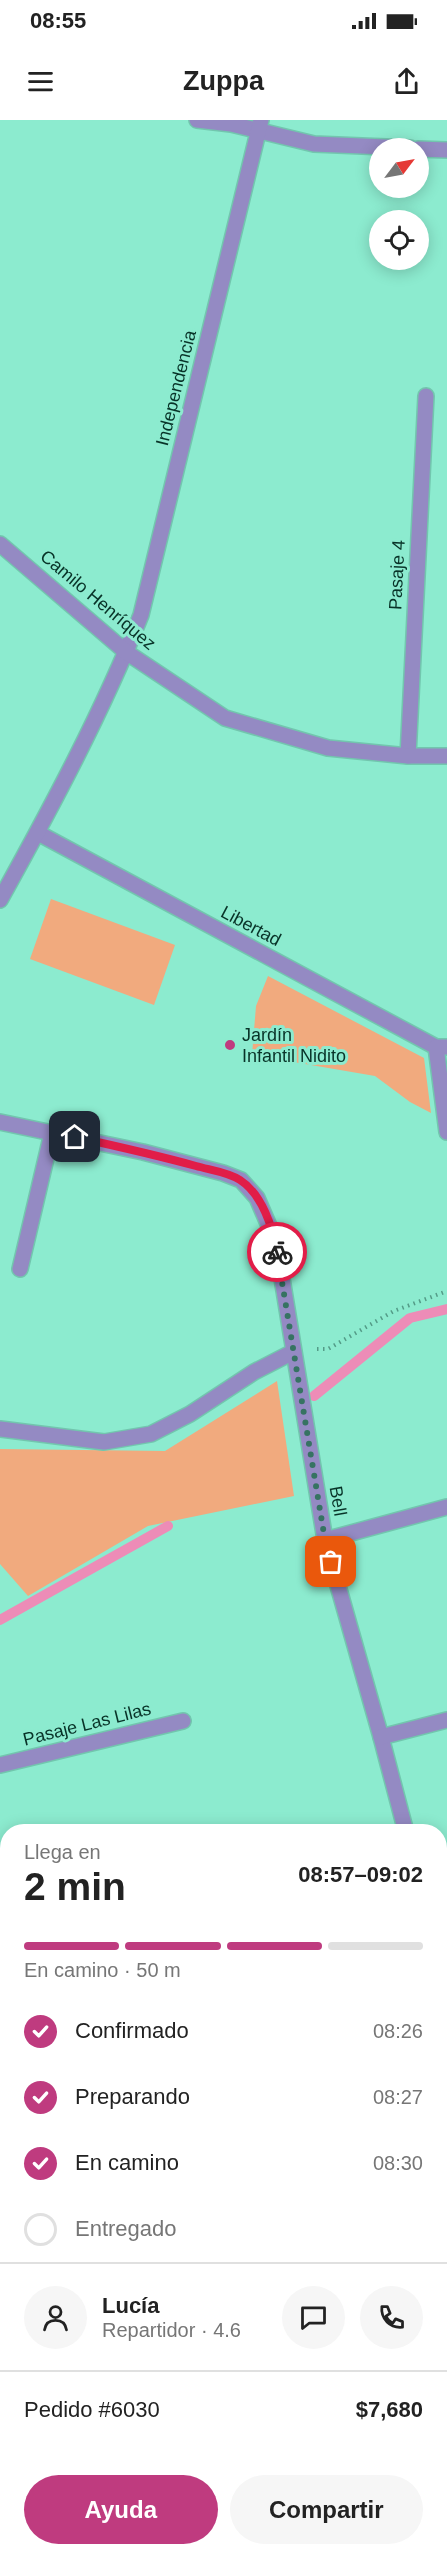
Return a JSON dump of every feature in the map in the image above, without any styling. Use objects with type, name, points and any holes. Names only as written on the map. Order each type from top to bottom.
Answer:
[{"type":"street","points":[[197,120],[260,126],[314,144],[369,146]]},
{"type":"street","name":"Independencia","points":[[126,652],[141,615],[260,126]]},
{"type":"street","points":[[429,149],[447,150]]},
{"type":"street","name":"Pasaje 4","points":[[408,756],[426,396]]},
{"type":"street","name":"Camilo Henríquez","points":[[0,543],[126,652],[225,718],[328,748],[408,756],[447,756]]},
{"type":"street","points":[[0,900],[38,832],[126,652]]},
{"type":"street","name":"Libertad","points":[[38,832],[442,1047]]},
{"type":"street","points":[[442,1047],[447,1132]]},
{"type":"street","name":"Bell","points":[[0,1122],[143,1152],[223,1173],[241,1180],[257,1198],[276,1242],[325,1540],[404,1824]]},
{"type":"street","points":[[20,1269],[52,1133]]},
{"type":"street","points":[[0,1429],[104,1442],[151,1434],[190,1414],[254,1372],[293,1352]]},
{"type":"street","points":[[325,1540],[447,1507]]},
{"type":"street","points":[[381,1737],[447,1720]]},
{"type":"street","name":"Pasaje Las Lilas","points":[[0,1765],[183,1721]]},
{"type":"path","points":[[293,1352],[328,1348],[394,1311],[447,1291]]},
{"type":"shaded area","points":[[51,899],[175,945],[154,1005],[30,959]]},
{"type":"shaded area","points":[[268,976],[424,1058],[431,1113],[410,1102],[375,1076],[252,1055],[256,1006]]},
{"type":"shaded area","points":[[277,1381],[294,1496],[148,1526],[28,1596],[0,1564],[0,1449],[165,1451]]},
{"type":"waterway","points":[[314,1396],[410,1318],[447,1309]]},
{"type":"waterway","points":[[0,1620],[168,1526]]},
{"type":"way so far","points":[[277,1252],[325,1540],[331,1562]]},
{"type":"place","name":"Jardín Infantil Nidito","points":[[230,1045]]},
{"type":"route","points":[[75,1137],[143,1152],[241,1180],[257,1198],[266,1214],[276,1242],[277,1252]]}]
